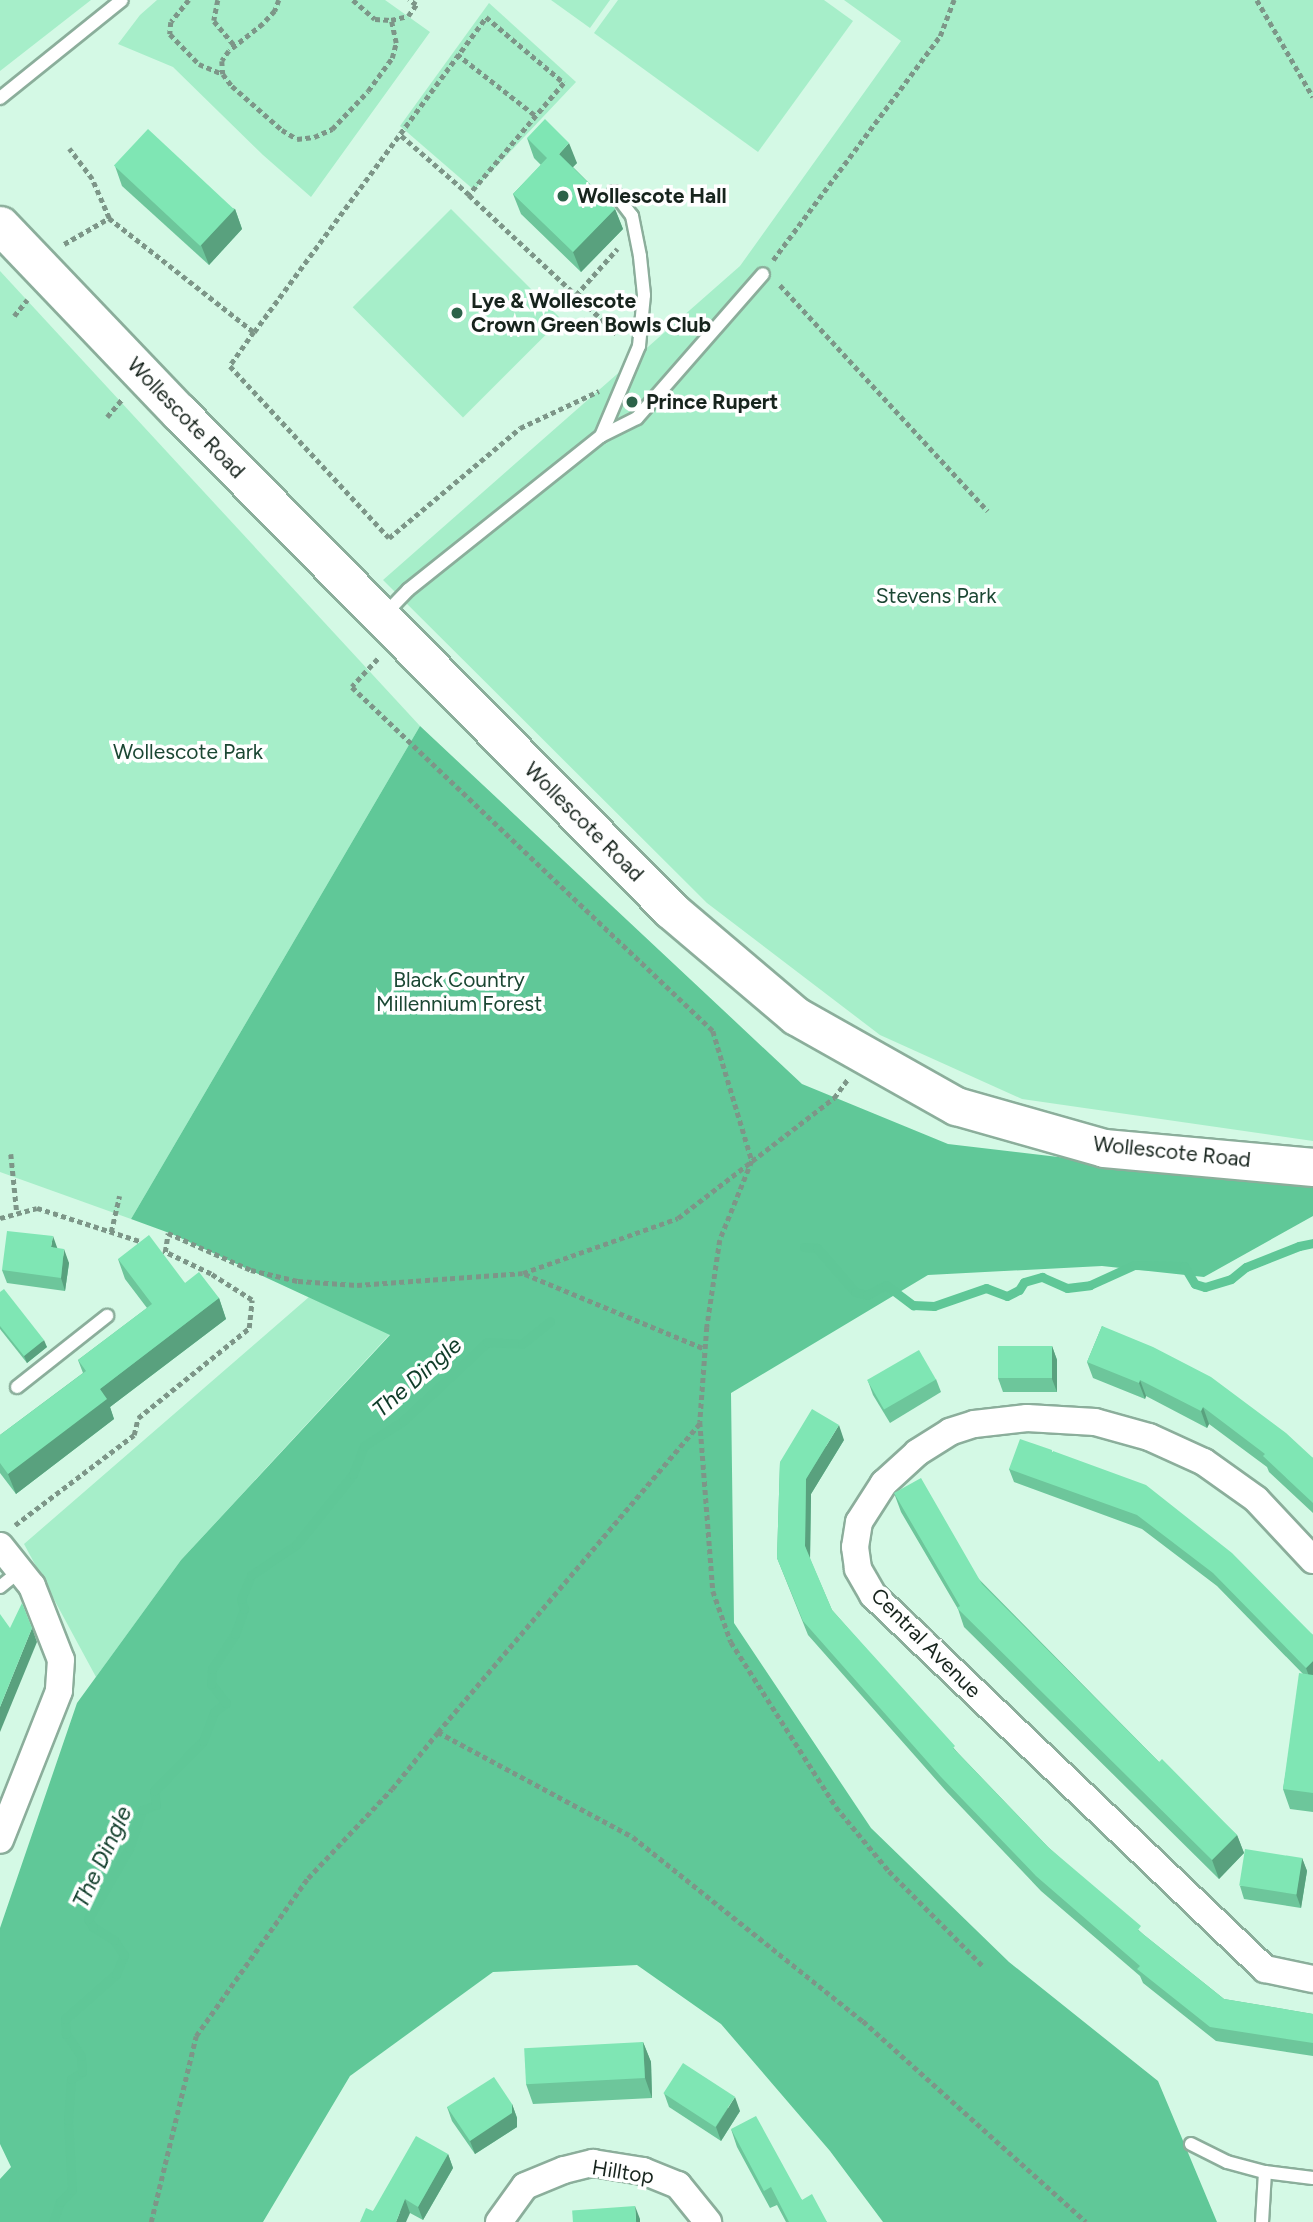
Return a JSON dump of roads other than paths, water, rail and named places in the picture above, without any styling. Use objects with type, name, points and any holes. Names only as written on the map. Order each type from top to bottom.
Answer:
[{"type":"street","name":"Wollescote Road","points":[[0,225],[671,910],[796,1016],[956,1106],[1104,1148],[1313,1167]]},
{"type":"street","name":"Central Avenue","points":[[1313,1559],[1256,1499],[1204,1462],[1149,1437],[1095,1422],[1027,1418],[974,1424],[950,1432],[916,1453],[884,1482],[859,1522],[855,1547],[858,1569],[873,1595],[1265,1969],[1313,1979]]},
{"type":"street","points":[[0,1840],[59,1691],[61,1660],[32,1586],[10,1578],[6,1537]]},
{"type":"street","name":"Hilltop","points":[[499,2222],[525,2186],[564,2169],[593,2163],[643,2172],[678,2185],[708,2222]]},
{"type":"lane","points":[[0,98],[122,0]]},
{"type":"lane","points":[[601,436],[636,352],[644,295],[632,216],[614,192]]},
{"type":"lane","points":[[382,617],[408,590],[601,436],[637,418],[659,396],[764,272]]},
{"type":"lane","points":[[17,1387],[107,1315]]},
{"type":"lane","points":[[1191,2144],[1227,2162],[1265,2172],[1313,2178]]},
{"type":"lane","points":[[1262,2222],[1265,2172]]},
{"type":"waterway","name":"The Dingle","points":[[804,1247],[817,1248],[855,1292],[867,1295],[886,1285],[913,1305],[934,1306],[986,1288],[1007,1296],[1019,1290],[1024,1282],[1042,1277],[1067,1288],[1090,1285],[1134,1265],[1184,1266],[1195,1284],[1205,1287],[1231,1279],[1246,1267],[1313,1243]]},
{"type":"waterway","name":"The Dingle","points":[[53,2222],[60,2202],[72,2190],[68,2120],[71,2079],[82,2072],[81,2056],[66,2034],[65,2019],[116,1974],[124,1955],[114,1940],[93,1927],[88,1919],[129,1848],[142,1810],[156,1805],[154,1791],[203,1741],[214,1712],[226,1703],[211,1684],[212,1669],[235,1634],[244,1609],[241,1599],[251,1575],[296,1545],[353,1474],[364,1446],[403,1421],[487,1342],[522,1344],[550,1321]]},
{"type":"place","name":"Wollescote Hall","points":[[563,196]]},
{"type":"place","name":"Lye & Wollescote Crown Green Bowls Club","points":[[457,313]]},
{"type":"place","name":"Prince Rupert","points":[[632,402]]},
{"type":"park label","name":"Stevens Park","points":[[936,596]]},
{"type":"park label","name":"Wollescote Park","points":[[188,752]]},
{"type":"park label","name":"Black Country Millennium Forest","points":[[459,992]]}]
